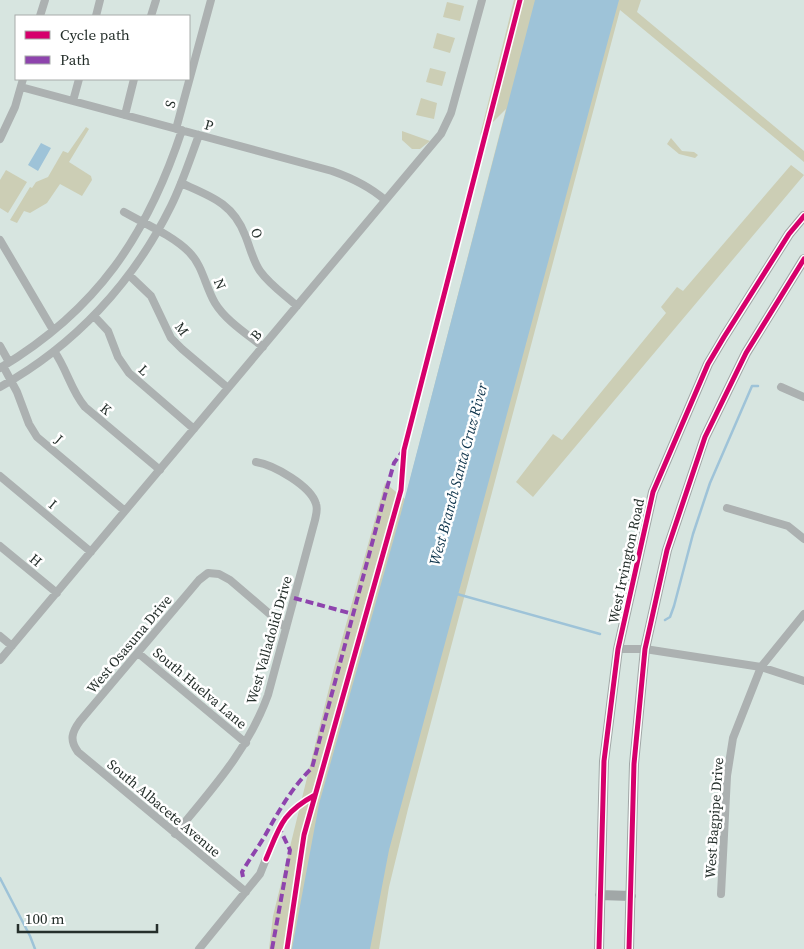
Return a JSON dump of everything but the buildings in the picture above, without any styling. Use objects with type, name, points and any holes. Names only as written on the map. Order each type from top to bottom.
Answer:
[{"type":"main road","name":"West Irvington Road","points":[[599,949],[604,761],[618,648],[653,492],[708,364],[789,234],[804,216]]},
{"type":"main road","points":[[629,949],[634,764],[646,649],[667,550],[705,437],[746,353],[804,259]]},
{"type":"main road","points":[[600,895],[631,896]]},
{"type":"street","points":[[40,15],[45,0]]},
{"type":"street","points":[[96,15],[100,0]]},
{"type":"street","points":[[151,15],[156,0]]},
{"type":"street","name":"S","points":[[4,365],[51,332],[80,307],[125,254],[144,223],[163,182],[179,130],[211,0]]},
{"type":"street","name":"B","points":[[0,660],[441,134],[448,120],[482,0]]},
{"type":"street","points":[[0,139],[11,116],[23,80]]},
{"type":"street","points":[[73,101],[79,80]]},
{"type":"street","points":[[124,115],[134,80]]},
{"type":"street","name":"P","points":[[21,87],[332,171],[357,180],[386,200]]},
{"type":"street","points":[[0,387],[57,349],[94,316],[129,275],[158,231],[181,184],[199,136]]},
{"type":"street","name":"O","points":[[181,184],[210,196],[228,208],[241,225],[259,270],[271,284],[297,306]]},
{"type":"street","name":"N","points":[[124,212],[175,241],[189,252],[199,265],[210,295],[218,308],[263,347]]},
{"type":"street","points":[[0,240],[51,332]]},
{"type":"street","name":"M","points":[[129,275],[151,296],[171,338],[228,388]]},
{"type":"street","name":"L","points":[[94,316],[108,331],[118,356],[129,373],[194,429]]},
{"type":"street","name":"K","points":[[51,332],[76,395],[86,408],[160,470]]},
{"type":"street","name":"J","points":[[0,346],[4,365],[29,424],[37,437],[125,511]]},
{"type":"street","points":[[781,387],[804,397]]},
{"type":"street","name":"West Valladolid Drive","points":[[175,834],[222,777],[246,743],[266,701],[319,503],[285,473],[270,465],[256,462]]},
{"type":"street","name":"I","points":[[0,476],[91,552]]},
{"type":"street","points":[[727,508],[788,526],[804,539]]},
{"type":"street","name":"H","points":[[0,546],[56,593]]},
{"type":"street","points":[[209,563],[212,573],[230,580],[286,628]]},
{"type":"street","name":"West Osasuna Drive","points":[[72,740],[72,734],[76,727],[199,580],[212,573]]},
{"type":"street","name":"West Bagpipe Drive","points":[[721,894],[727,776],[733,738],[761,667],[804,614]]},
{"type":"street","points":[[0,636],[12,646]]},
{"type":"street","points":[[618,648],[646,649],[761,667],[804,681]]},
{"type":"street","name":"South Huelva Lane","points":[[138,653],[246,743]]},
{"type":"street","points":[[63,740],[72,740]]},
{"type":"street","name":"South Albacete Avenue","points":[[72,740],[78,752],[246,892]]},
{"type":"street","points":[[199,949],[260,874],[266,858]]},
{"type":"green space","name":"West Branch Santa Cruz River","points":[[514,0],[641,0],[637,12],[804,151],[804,162],[620,10],[408,809],[389,887],[379,949],[269,949],[273,916],[334,668],[385,483],[405,499],[506,109],[480,135]]},
{"type":"green space","points":[[447,2],[464,6],[460,21],[443,17]]},
{"type":"green space","points":[[437,33],[455,38],[450,53],[433,48]]},
{"type":"green space","points":[[430,68],[446,72],[442,86],[426,82]]},
{"type":"green space","points":[[421,98],[437,103],[434,119],[416,115]]},
{"type":"green space","points":[[86,127],[89,129],[69,162],[91,176],[92,180],[82,196],[60,184],[47,203],[30,213],[24,211],[17,223],[10,220],[30,187],[32,188],[36,182],[48,177],[63,151],[68,153]]},
{"type":"green space","points":[[402,131],[430,141],[420,149],[412,149],[402,140]]},
{"type":"green space","points":[[671,138],[682,151],[694,152],[698,155],[695,158],[679,154],[667,144]]},
{"type":"green space","points":[[791,165],[804,175],[533,497],[516,482],[553,434],[562,440],[666,313],[661,307],[677,287],[683,291]]},
{"type":"green space","points":[[6,170],[27,182],[8,213],[0,208],[0,180]]},
{"type":"water","name":"West Branch Santa Cruz River","points":[[535,0],[619,0],[389,850],[370,949],[292,949],[319,804],[401,513]]},
{"type":"water","points":[[41,143],[51,148],[38,171],[28,165]]},
{"type":"waterway","points":[[665,620],[670,617],[674,606],[693,534],[710,483],[752,386],[758,386]]},
{"type":"waterway","points":[[457,594],[600,634]]},
{"type":"waterway","points":[[0,878],[35,949]]},
{"type":"marked path","points":[[243,877],[242,872],[282,806],[299,782],[312,768],[394,463],[402,452]]},
{"type":"marked path","points":[[294,598],[353,614]]},
{"type":"marked path","points":[[272,949],[290,850],[278,825]]},
{"type":"cycle path","points":[[287,949],[304,835],[401,490],[404,450],[520,0]]},
{"type":"cycle path","points":[[599,949],[604,761],[618,649],[653,492],[708,364],[789,234],[804,216]]},
{"type":"cycle path","points":[[629,949],[634,764],[645,649],[667,550],[705,437],[746,353],[804,259]]},
{"type":"cycle path","points":[[266,859],[283,821],[295,808],[315,795]]}]
